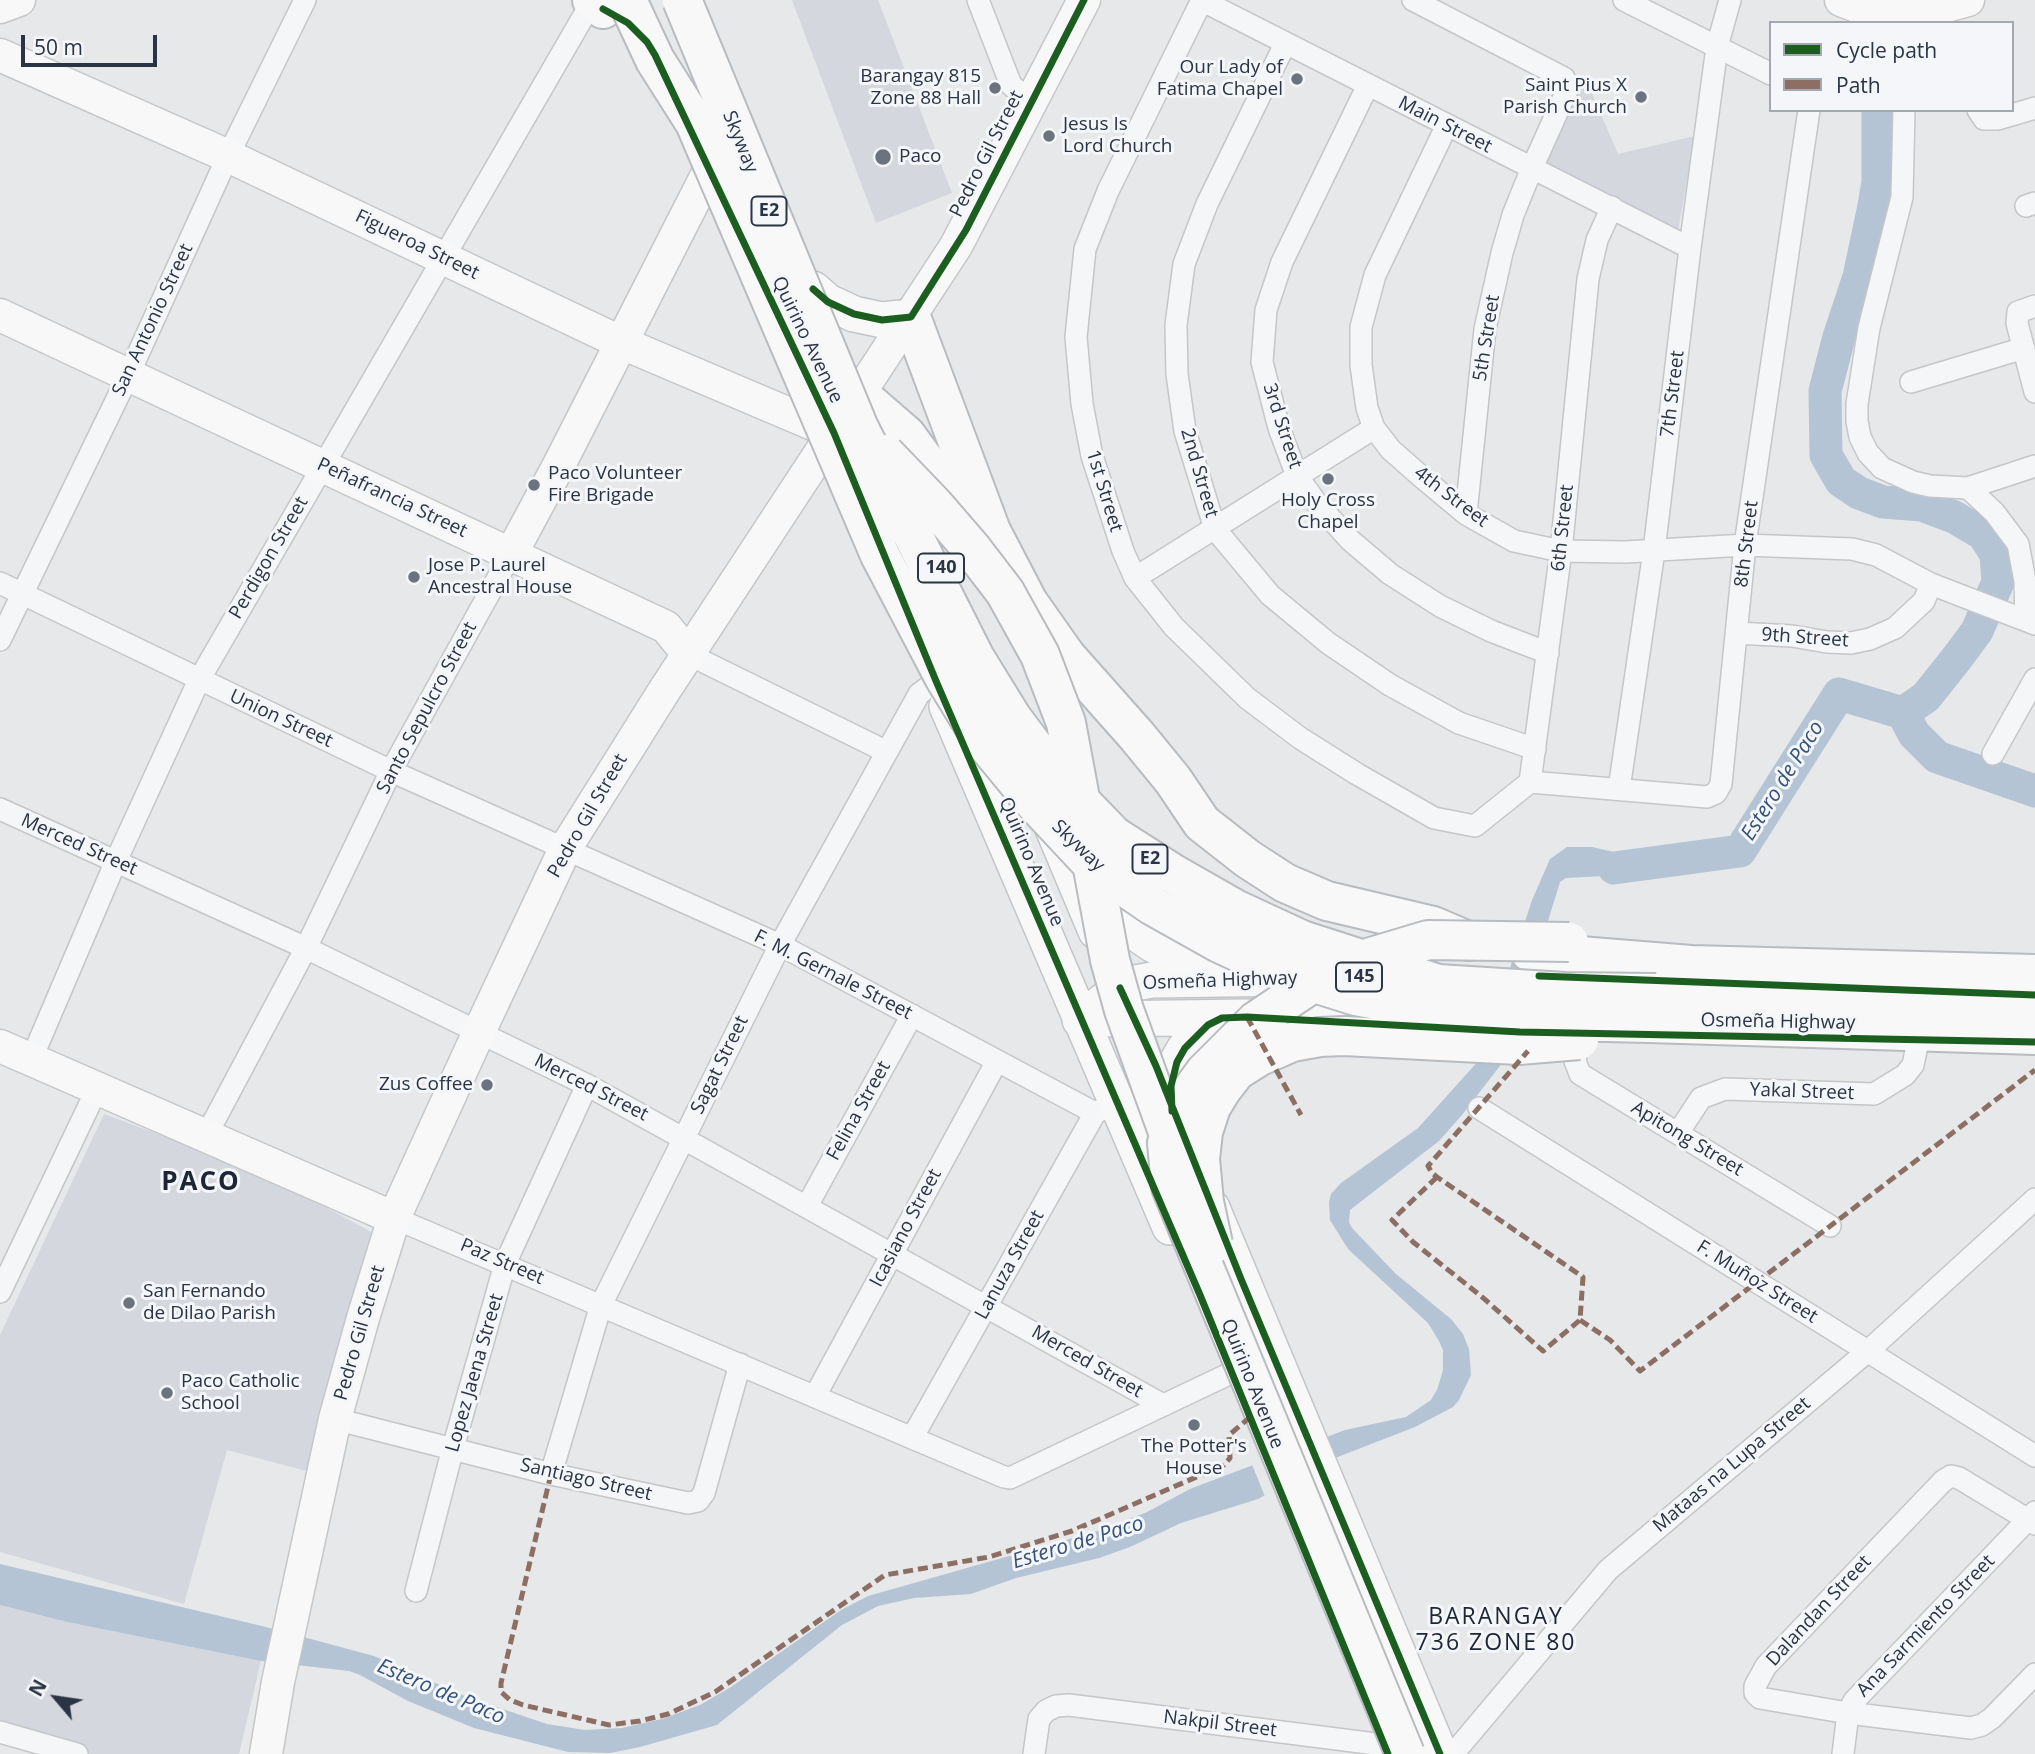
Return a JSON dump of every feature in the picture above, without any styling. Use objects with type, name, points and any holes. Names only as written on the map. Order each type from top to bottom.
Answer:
[{"type":"highway","name":"Skyway","points":[[643,0],[880,555],[944,677],[982,739],[1034,802],[1092,864],[1153,906],[1219,943],[1286,974],[1356,996],[1431,1010],[1564,1021],[2035,1035]]},
{"type":"highway","name":"Skyway","points":[[682,0],[851,419],[975,658],[1012,718],[1054,774],[1114,836],[1235,909],[1302,940],[1438,984],[1565,992],[2035,1008]]},
{"type":"highway","points":[[602,2],[655,60],[695,123]]},
{"type":"highway","points":[[911,317],[991,531],[1028,602],[1066,656],[1173,780],[1202,823],[1248,859],[1285,883],[1327,901],[1433,926],[1526,963],[2035,974]]},
{"type":"highway","points":[[851,419],[906,435],[928,465],[968,555],[990,591],[1017,620],[1066,656]]},
{"type":"highway","points":[[851,419],[934,505],[972,549],[1005,592],[1041,655],[1066,723],[1110,960],[1124,1010],[1213,1248],[1424,1753]]},
{"type":"highway","points":[[1424,1753],[1171,1187],[1167,1143],[1178,1109],[1205,1072],[1255,1021],[1320,978],[1371,957],[1428,940],[1530,940],[1811,952],[1913,971]]},
{"type":"highway","points":[[1213,1248],[1204,1202],[1200,1159],[1203,1132],[1211,1107],[1222,1089],[1236,1071],[1260,1056],[1292,1042],[1320,1037],[1519,1045],[1592,1039],[1649,1023]]},
{"type":"main road","points":[[0,7],[19,0]]},
{"type":"main road","points":[[672,0],[684,28],[724,76]]},
{"type":"main road","name":"Quirino Avenue","points":[[693,0],[813,289],[851,419],[936,681],[1080,1020],[1106,1108],[1231,1373],[1283,1500],[1424,1753]]},
{"type":"main road","name":"Pedro Gil Street","points":[[266,1754],[278,1682],[335,1419],[394,1217],[479,1032],[565,849],[688,654],[851,419],[966,230],[1084,0]]},
{"type":"main road","points":[[1847,1],[1872,12],[1937,12]]},
{"type":"main road","name":"Quirino Avenue","points":[[602,2],[647,42],[678,101],[709,171],[968,625],[1324,1475],[1424,1753]]},
{"type":"main road","name":"Figueroa Street","points":[[0,55],[228,156],[622,343],[851,419]]},
{"type":"main road","name":"Santo Sepulcro Street","points":[[511,554],[709,171]]},
{"type":"main road","points":[[813,289],[828,302],[854,314],[882,320],[911,317]]},
{"type":"main road","name":"Peñafrancia Street","points":[[0,315],[666,627],[688,654]]},
{"type":"main road","points":[[1062,851],[1094,896],[1126,926],[1179,959],[1238,978]]},
{"type":"main road","name":"Osmeña Highway","points":[[1526,963],[2035,995]]},
{"type":"main road","name":"Osmeña Highway","points":[[1080,1020],[1128,1003],[1152,980],[1480,976]]},
{"type":"main road","points":[[1287,1019],[1288,978]]},
{"type":"main road","name":"Osmeña Highway","points":[[1128,1003],[1222,1018],[1480,1030]]},
{"type":"main road","points":[[1172,1111],[1171,1086],[1177,1062],[1185,1048],[1208,1025],[1222,1018]]},
{"type":"main road","name":"Osmeña Highway","points":[[1520,1032],[2035,1042]]},
{"type":"main road","name":"Paz Street","points":[[0,1046],[394,1217]]},
{"type":"street","name":"San Antonio Street","points":[[0,640],[128,376],[228,156],[305,0]]},
{"type":"street","points":[[978,0],[1011,85],[1031,102]]},
{"type":"street","name":"Main Street","points":[[1202,0],[1690,248]]},
{"type":"street","name":"1st Street","points":[[1202,0],[1108,191],[1085,249],[1076,337],[1082,404],[1091,456],[1123,551],[1135,579],[1174,627],[1247,698],[1357,774],[1434,818],[1475,826],[1530,782]]},
{"type":"street","name":"5th Street","points":[[1413,0],[1564,78],[1566,82],[1566,96],[1532,168],[1513,215],[1502,253],[1485,329],[1466,514]]},
{"type":"street","points":[[1625,0],[1769,73]]},
{"type":"street","name":"7th Street","points":[[1619,789],[1654,551],[1717,47],[1730,0]]},
{"type":"street","name":"Perdigon Street","points":[[31,1060],[116,861],[199,680],[444,258],[602,2]]},
{"type":"street","name":"2nd Street","points":[[1285,44],[1207,204],[1184,264],[1176,325],[1177,374],[1185,431],[1215,529],[1270,595],[1348,657],[1390,685],[1459,723],[1535,749]]},
{"type":"street","name":"3rd Street","points":[[1367,85],[1282,262],[1266,310],[1262,362],[1279,428],[1297,476],[1315,501],[1350,540],[1390,575],[1440,606],[1492,631],[1548,653]]},
{"type":"street","points":[[1980,112],[1984,118],[1998,120],[2035,108]]},
{"type":"street","name":"8th Street","points":[[1530,782],[1707,797],[1716,793],[1721,784],[1745,545],[1809,112]]},
{"type":"street","points":[[1904,112],[1902,197],[1869,328],[1858,390],[1857,421],[1860,437],[1868,453],[1882,468],[1913,482],[1930,486],[1968,488],[2035,466]]},
{"type":"street","name":"4th Street","points":[[1447,125],[1375,275],[1360,327],[1367,408],[1374,428],[1391,450],[1466,514],[1514,541],[1561,551],[1654,551],[1745,545],[1852,549],[1876,555],[1931,584],[2031,622]]},
{"type":"street","name":"6th Street","points":[[1530,782],[1561,551],[1588,279],[1597,240],[1612,207]]},
{"type":"street","points":[[2027,309],[2017,323],[2035,392]]},
{"type":"street","points":[[1911,383],[2024,348]]},
{"type":"street","points":[[1135,579],[1374,428]]},
{"type":"street","points":[[1968,488],[1994,512],[2018,544],[2031,622]]},
{"type":"street","name":"Santo Sepulcro Street","points":[[207,1135],[306,948],[391,771],[511,554]]},
{"type":"street","name":"Union Street","points":[[0,583],[391,771],[565,849]]},
{"type":"street","name":"9th Street","points":[[1737,633],[1792,636],[1827,642],[1851,643],[1870,639],[1895,628],[1924,601],[1931,584]]},
{"type":"street","name":"Peñafrancia Street","points":[[688,654],[885,751]]},
{"type":"street","points":[[1993,754],[2035,679]]},
{"type":"street","name":"Sagat Street","points":[[551,1474],[601,1305],[780,945],[885,751],[919,694],[936,681]]},
{"type":"street","name":"Merced Street","points":[[0,809],[306,948],[587,1085],[1163,1405]]},
{"type":"street","name":"F. M. Gernale Street","points":[[565,849],[780,945],[996,1061],[1106,1108]]},
{"type":"street","name":"Felina Street","points":[[807,1206],[912,1015]]},
{"type":"street","name":"Apitong Street","points":[[1579,1033],[1575,1061],[1580,1074],[1830,1226]]},
{"type":"street","name":"Yakal Street","points":[[1678,1133],[1701,1098],[1725,1089],[1874,1094],[1905,1075],[1913,1065],[1918,1041]]},
{"type":"street","name":"Icasiano Street","points":[[815,1396],[996,1061]]},
{"type":"street","name":"Lopez Jaena Street","points":[[416,1591],[453,1448],[506,1264],[587,1085]]},
{"type":"street","points":[[0,1292],[5,1266],[97,1089]]},
{"type":"street","name":"Lanuza Street","points":[[912,1438],[987,1305],[1106,1108]]},
{"type":"street","name":"F. Muñoz Street","points":[[1479,1108],[2035,1456]]},
{"type":"street","name":"Mataas na Lupa Street","points":[[1424,1753],[1608,1570],[1868,1351],[2035,1199]]},
{"type":"street","name":"Paz Street","points":[[394,1217],[1004,1477],[1010,1478],[1163,1405]]},
{"type":"street","name":"Santiago Street","points":[[335,1419],[551,1474],[688,1503],[698,1502],[704,1493],[740,1364]]},
{"type":"street","points":[[1163,1405],[1231,1373]]},
{"type":"street","name":"Dalandan Street","points":[[2033,1519],[1958,1478],[1951,1476],[1943,1481],[1766,1666],[1755,1686],[1755,1693],[1760,1698],[1848,1713],[1971,1728],[1982,1726],[1992,1718],[2035,1674]]},
{"type":"street","name":"Ana Sarmiento Street","points":[[1843,1754],[1848,1713],[1868,1685],[2033,1519]]},
{"type":"street","name":"Nakpil Street","points":[[1034,1754],[1039,1719],[1046,1711],[1056,1706],[1069,1705],[1424,1753]]},
{"type":"street","points":[[0,1732],[77,1754]]},
{"type":"shaded area","points":[[792,0],[878,0],[952,193],[876,223]]},
{"type":"shaded area","points":[[1578,83],[1590,89],[1618,154],[1695,136],[1678,231],[1541,161]]},
{"type":"shaded area","name":"Paco Catholic School","points":[[104,1114],[265,1174],[373,1233],[314,1473],[227,1450],[184,1604],[0,1552],[0,1335]]},
{"type":"shaded area","points":[[0,1605],[67,1622],[261,1661],[239,1754],[40,1754],[0,1742]]},
{"type":"water","points":[[1567,847],[1592,847],[1658,862],[1623,875],[1566,878],[1560,882],[1506,1058],[1439,1141],[1350,1210],[1349,1222],[1352,1228],[1396,1274],[1451,1319],[1463,1334],[1469,1349],[1471,1375],[1459,1400],[1453,1407],[1415,1427],[1330,1460],[1258,1499],[1181,1523],[1099,1558],[1016,1578],[971,1594],[914,1598],[878,1606],[842,1625],[717,1725],[610,1753],[568,1752],[474,1728],[408,1701],[349,1671],[261,1661],[67,1622],[0,1605],[0,1564],[266,1627],[374,1656],[467,1697],[547,1724],[585,1730],[622,1728],[662,1719],[700,1705],[731,1687],[841,1610],[868,1596],[1101,1530],[1147,1512],[1190,1489],[1345,1430],[1406,1417],[1431,1400],[1437,1390],[1443,1370],[1443,1350],[1428,1323],[1348,1249],[1330,1220],[1331,1194],[1341,1183],[1418,1128],[1481,1058],[1532,900],[1550,859]]},
{"type":"pier","points":[[1322,1435],[1333,1463],[1266,1499],[1251,1462]]},
{"type":"waterway","points":[[1878,112],[1878,182],[1874,206],[1859,277],[1825,391],[1826,455],[1841,481],[1859,493],[1883,502],[1922,505],[1954,517],[1983,534],[1996,554],[1998,582],[1977,631],[1926,697],[1903,713]]},
{"type":"waterway","name":"Estero de Paco","points":[[1614,868],[1740,851],[1839,694],[1903,713]]},
{"type":"waterway","points":[[1903,713],[1914,734],[1937,757],[2035,791]]},
{"type":"marked path","points":[[1247,1017],[1301,1115]]},
{"type":"marked path","points":[[1437,1177],[1392,1220],[1413,1242],[1481,1296],[1543,1351],[1580,1320],[1583,1277],[1437,1177],[1428,1166],[1528,1051]]},
{"type":"marked path","points":[[1580,1320],[1610,1340],[1640,1371],[2035,1070]]},
{"type":"marked path","points":[[551,1474],[501,1692],[510,1700],[523,1705],[609,1725],[668,1714],[715,1692],[885,1575],[989,1557],[1072,1531],[1224,1465],[1230,1458],[1229,1435],[1249,1418]]},
{"type":"cycle path","points":[[813,289],[828,302],[854,314],[882,320],[911,317],[966,230],[1084,0]]},
{"type":"cycle path","points":[[603,9],[628,23],[647,42],[655,55],[834,433],[936,681],[1200,1295],[1388,1754]]},
{"type":"cycle path","points":[[1539,976],[2035,995]]},
{"type":"cycle path","points":[[1120,988],[1156,1066],[1241,1279],[1440,1754]]},
{"type":"cycle path","points":[[1172,1111],[1171,1086],[1177,1062],[1185,1048],[1208,1025],[1222,1018],[1247,1017],[1520,1032],[2035,1042]]},
{"type":"place","name":"Our Lady of Fatima Chapel","points":[[1297,79]]},
{"type":"place","name":"Barangay 815 Zone 88 Hall","points":[[995,88]]},
{"type":"place","name":"Saint Pius X Parish Church","points":[[1641,97]]},
{"type":"place","name":"Jesus Is Lord Church","points":[[1049,136]]},
{"type":"place","name":"Paco","points":[[883,157]]},
{"type":"place","name":"Holy Cross Chapel","points":[[1328,479]]},
{"type":"place","name":"Paco Volunteer Fire Brigade","points":[[534,485]]},
{"type":"place","name":"Jose P. Laurel Ancestral House","points":[[414,577]]},
{"type":"place","name":"Zus Coffee","points":[[487,1085]]},
{"type":"place","name":"San Fernando de Dilao Parish","points":[[129,1303]]},
{"type":"place","name":"Paco Catholic School","points":[[167,1393]]},
{"type":"place","name":"The Potter's House","points":[[1194,1425]]},
{"type":"district","name":"PACO","points":[[201,1183]]},
{"type":"district","name":"BARANGAY 736 ZONE 80","points":[[1496,1630]]}]
